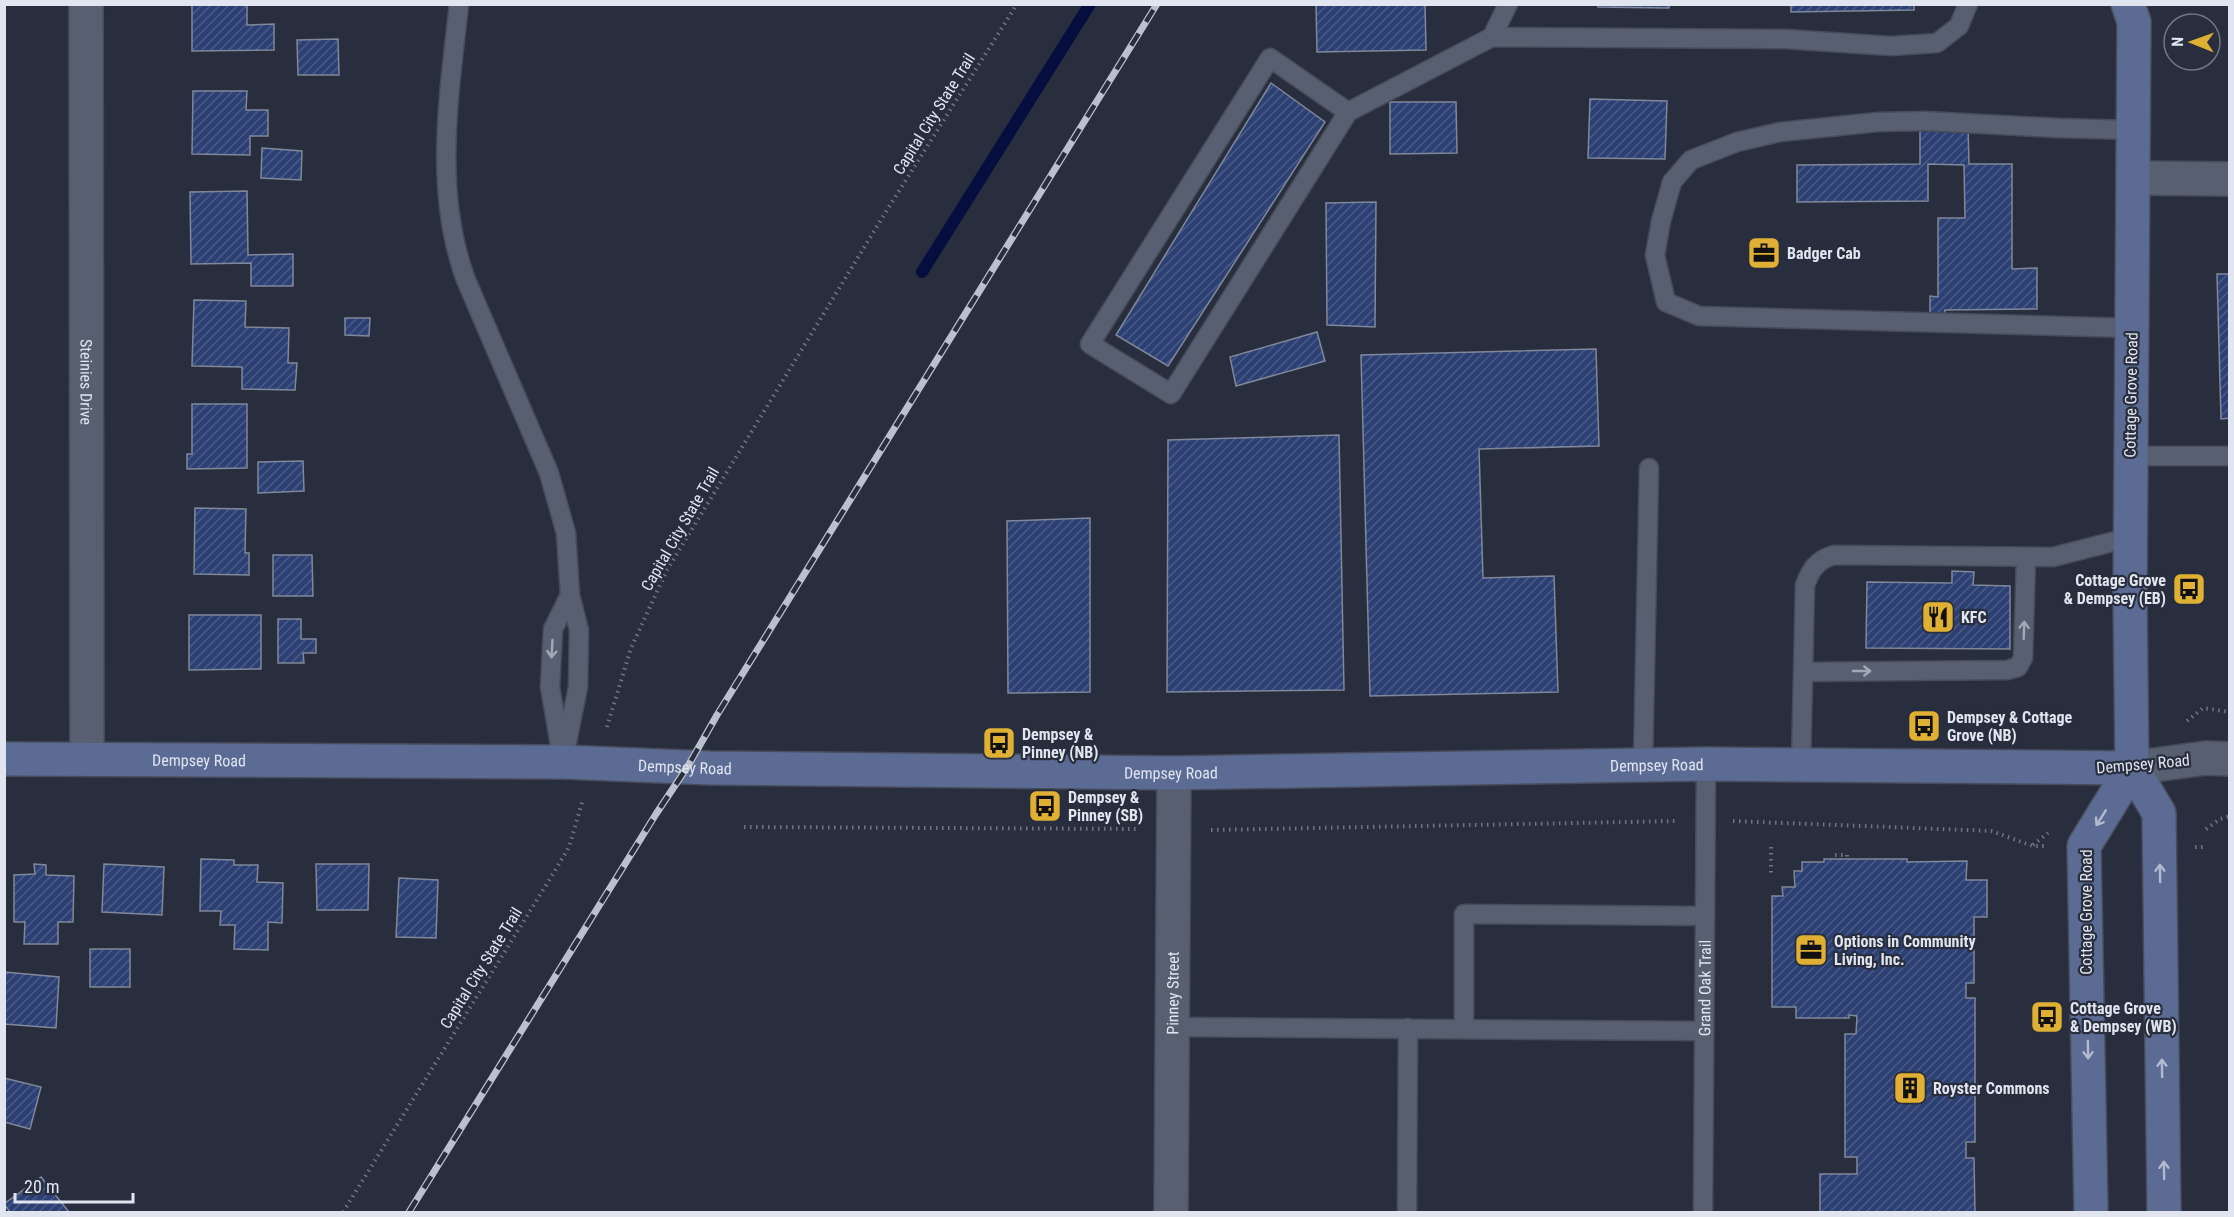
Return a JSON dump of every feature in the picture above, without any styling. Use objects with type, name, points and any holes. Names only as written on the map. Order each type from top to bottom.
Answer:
[{"type":"street","name":"Steinies Drive","points":[[86,4],[87,759]]},
{"type":"street","name":"Cottage Grove Road","points":[[2134,10],[2131,456],[2132,768],[2158,813],[2164,1212]]},
{"type":"street","points":[[2133,178],[2229,179]]},
{"type":"street","name":"Dempsey Road","points":[[4,759],[579,763],[710,768],[1174,773],[1706,764],[2038,769],[2132,768],[2205,758],[2229,759]]},
{"type":"street","name":"Cottage Grove Road","points":[[2091,1212],[2084,846],[2132,768]]},
{"type":"street","name":"Pinney Street","points":[[1171,1212],[1174,773]]},
{"type":"lane","points":[[459,4],[447,116],[447,194],[456,254],[549,473],[566,533],[570,595],[579,630],[579,763]]},
{"type":"lane","points":[[1492,37],[1508,4]]},
{"type":"lane","points":[[1348,112],[1270,58],[1090,344],[1171,394],[1348,112],[1492,37],[1785,39],[1891,46],[1937,43],[1959,26],[1968,4]]},
{"type":"lane","points":[[2132,328],[1699,316],[1666,302],[1655,255],[1661,221],[1672,182],[1691,160],[1737,142],[1780,132],[1878,122],[1925,121],[2058,128],[2133,129]]},
{"type":"lane","points":[[2131,456],[2229,456]]},
{"type":"lane","points":[[1643,765],[1649,468]]},
{"type":"lane","points":[[1801,765],[1805,585],[1810,571],[1822,558],[1834,555],[2053,557],[2131,537]]},
{"type":"lane","points":[[1804,672],[2007,670],[2018,667],[2023,658],[2026,557]]},
{"type":"lane","points":[[570,595],[553,629],[550,687],[579,763]]},
{"type":"lane","name":"Grand Oak Trail","points":[[1703,1212],[1706,764]]},
{"type":"lane","points":[[1464,1029],[1464,914],[1705,916]]},
{"type":"lane","points":[[1173,1027],[1704,1031]]},
{"type":"lane","points":[[1407,1212],[1408,1028]]},
{"type":"path","name":"Capital City State Trail","points":[[343,1212],[569,847],[579,763],[668,570],[887,210],[1017,4]]},
{"type":"path","points":[[2203,708],[2229,712]]},
{"type":"path","points":[[2206,829],[2220,819],[2229,816]]},
{"type":"path","points":[[1236,829],[1706,820],[1991,831],[2032,846]]},
{"type":"path","points":[[744,827],[1102,827]]},
{"type":"path","points":[[1771,848],[1771,877]]},
{"type":"path","points":[[1835,855],[1847,855],[1847,859]]},
{"type":"building","points":[[192,4],[247,4],[247,25],[274,24],[274,50],[192,51]]},
{"type":"building","points":[[1316,4],[1425,4],[1426,50],[1317,52]]},
{"type":"building","points":[[1598,4],[1669,4],[1669,8],[1598,7]]},
{"type":"building","points":[[1791,4],[1914,4],[1914,10],[1791,12]]},
{"type":"building","points":[[338,39],[339,75],[298,75],[297,40]]},
{"type":"building","points":[[1271,83],[1325,122],[1168,366],[1116,335]]},
{"type":"building","points":[[193,91],[247,91],[246,110],[268,110],[268,136],[250,136],[250,155],[192,154]]},
{"type":"building","points":[[1590,99],[1667,101],[1665,159],[1588,158]]},
{"type":"building","points":[[1390,102],[1456,102],[1457,153],[1390,154]]},
{"type":"building","points":[[1920,126],[1968,126],[1969,164],[2012,164],[2012,269],[2037,268],[2037,309],[1945,310],[1945,316],[1930,317],[1930,296],[1938,297],[1938,218],[1965,218],[1964,165],[1928,164],[1928,201],[1797,202],[1797,165],[1920,164]]},
{"type":"building","points":[[262,148],[302,151],[301,180],[261,178]]},
{"type":"building","points":[[247,191],[248,255],[293,254],[293,286],[251,286],[251,263],[191,264],[190,192]]},
{"type":"building","points":[[1376,202],[1375,327],[1327,325],[1326,203]]},
{"type":"building","points":[[2217,274],[2230,274],[2230,418],[2221,419]]},
{"type":"building","points":[[194,300],[246,301],[245,327],[289,328],[288,363],[297,363],[295,390],[242,389],[242,367],[192,366]]},
{"type":"building","points":[[345,318],[370,318],[369,336],[345,335]]},
{"type":"building","points":[[1317,332],[1325,361],[1236,386],[1230,357]]},
{"type":"building","points":[[1596,349],[1599,446],[1479,449],[1483,578],[1554,576],[1558,692],[1370,696],[1361,355]]},
{"type":"building","points":[[192,404],[247,404],[247,468],[187,469],[187,454],[192,454]]},
{"type":"building","points":[[1339,435],[1344,690],[1167,692],[1168,440]]},
{"type":"building","points":[[303,461],[304,491],[258,493],[258,462]]},
{"type":"building","points":[[195,508],[246,509],[245,553],[249,553],[249,575],[194,574]]},
{"type":"building","points":[[1090,518],[1090,692],[1008,693],[1007,521]]},
{"type":"building","points":[[273,555],[312,555],[313,596],[273,596]]},
{"type":"building","name":"KFC","points":[[1952,571],[1974,572],[1973,585],[2010,586],[2010,649],[1866,648],[1867,582],[1952,583]]},
{"type":"building","points":[[189,615],[261,615],[261,669],[189,670]]},
{"type":"building","points":[[278,619],[301,619],[301,639],[316,639],[316,653],[303,653],[304,663],[278,663]]},
{"type":"building","points":[[201,859],[234,860],[234,865],[258,865],[257,882],[283,883],[282,923],[268,922],[268,950],[234,949],[235,925],[220,925],[221,911],[200,911]]},
{"type":"building","name":"Royster Commons","points":[[1824,859],[1907,859],[1907,862],[1967,861],[1966,880],[1987,880],[1987,917],[1974,917],[1974,983],[1966,983],[1966,998],[1975,998],[1975,1142],[1966,1142],[1966,1158],[1974,1158],[1975,1212],[1820,1212],[1820,1174],[1857,1174],[1857,1157],[1845,1157],[1845,1034],[1856,1034],[1857,1016],[1796,1018],[1796,1007],[1772,1007],[1772,896],[1783,896],[1782,887],[1795,887],[1794,871],[1802,871],[1802,862],[1824,862]]},
{"type":"building","points":[[34,864],[46,865],[46,875],[74,876],[73,922],[58,922],[58,944],[24,944],[25,922],[14,922],[14,875],[35,874]]},
{"type":"building","points":[[104,864],[164,867],[162,915],[102,912]]},
{"type":"building","points":[[316,864],[369,864],[368,910],[317,910]]},
{"type":"building","points":[[399,878],[438,880],[436,938],[396,937]]},
{"type":"building","points":[[90,949],[130,949],[130,987],[90,987]]},
{"type":"building","points":[[4,972],[59,977],[56,1028],[4,1024]]},
{"type":"building","points":[[4,1078],[41,1087],[30,1129],[4,1122]]},
{"type":"building","points":[[41,1177],[69,1212],[10,1212],[4,1204]]},
{"type":"waterway","points":[[922,272],[1090,4]]},
{"type":"railway","points":[[409,1212],[688,766],[717,715],[1157,4]]},
{"type":"place","name":"Badger Cab","points":[[1764,253]]},
{"type":"place","name":"Cottage Grove & Dempsey (EB)","points":[[2189,589]]},
{"type":"place","name":"KFC","points":[[1938,617]]},
{"type":"place","name":"Dempsey & Cottage Grove (NB)","points":[[1924,726]]},
{"type":"place","name":"Dempsey & Pinney (NB)","points":[[999,743]]},
{"type":"place","name":"Dempsey & Pinney (SB)","points":[[1045,806]]},
{"type":"place","name":"Options in Community Living, Inc.","points":[[1811,950]]},
{"type":"place","name":"Cottage Grove & Dempsey (WB)","points":[[2047,1017]]},
{"type":"place","name":"Royster Commons","points":[[1910,1088]]}]
